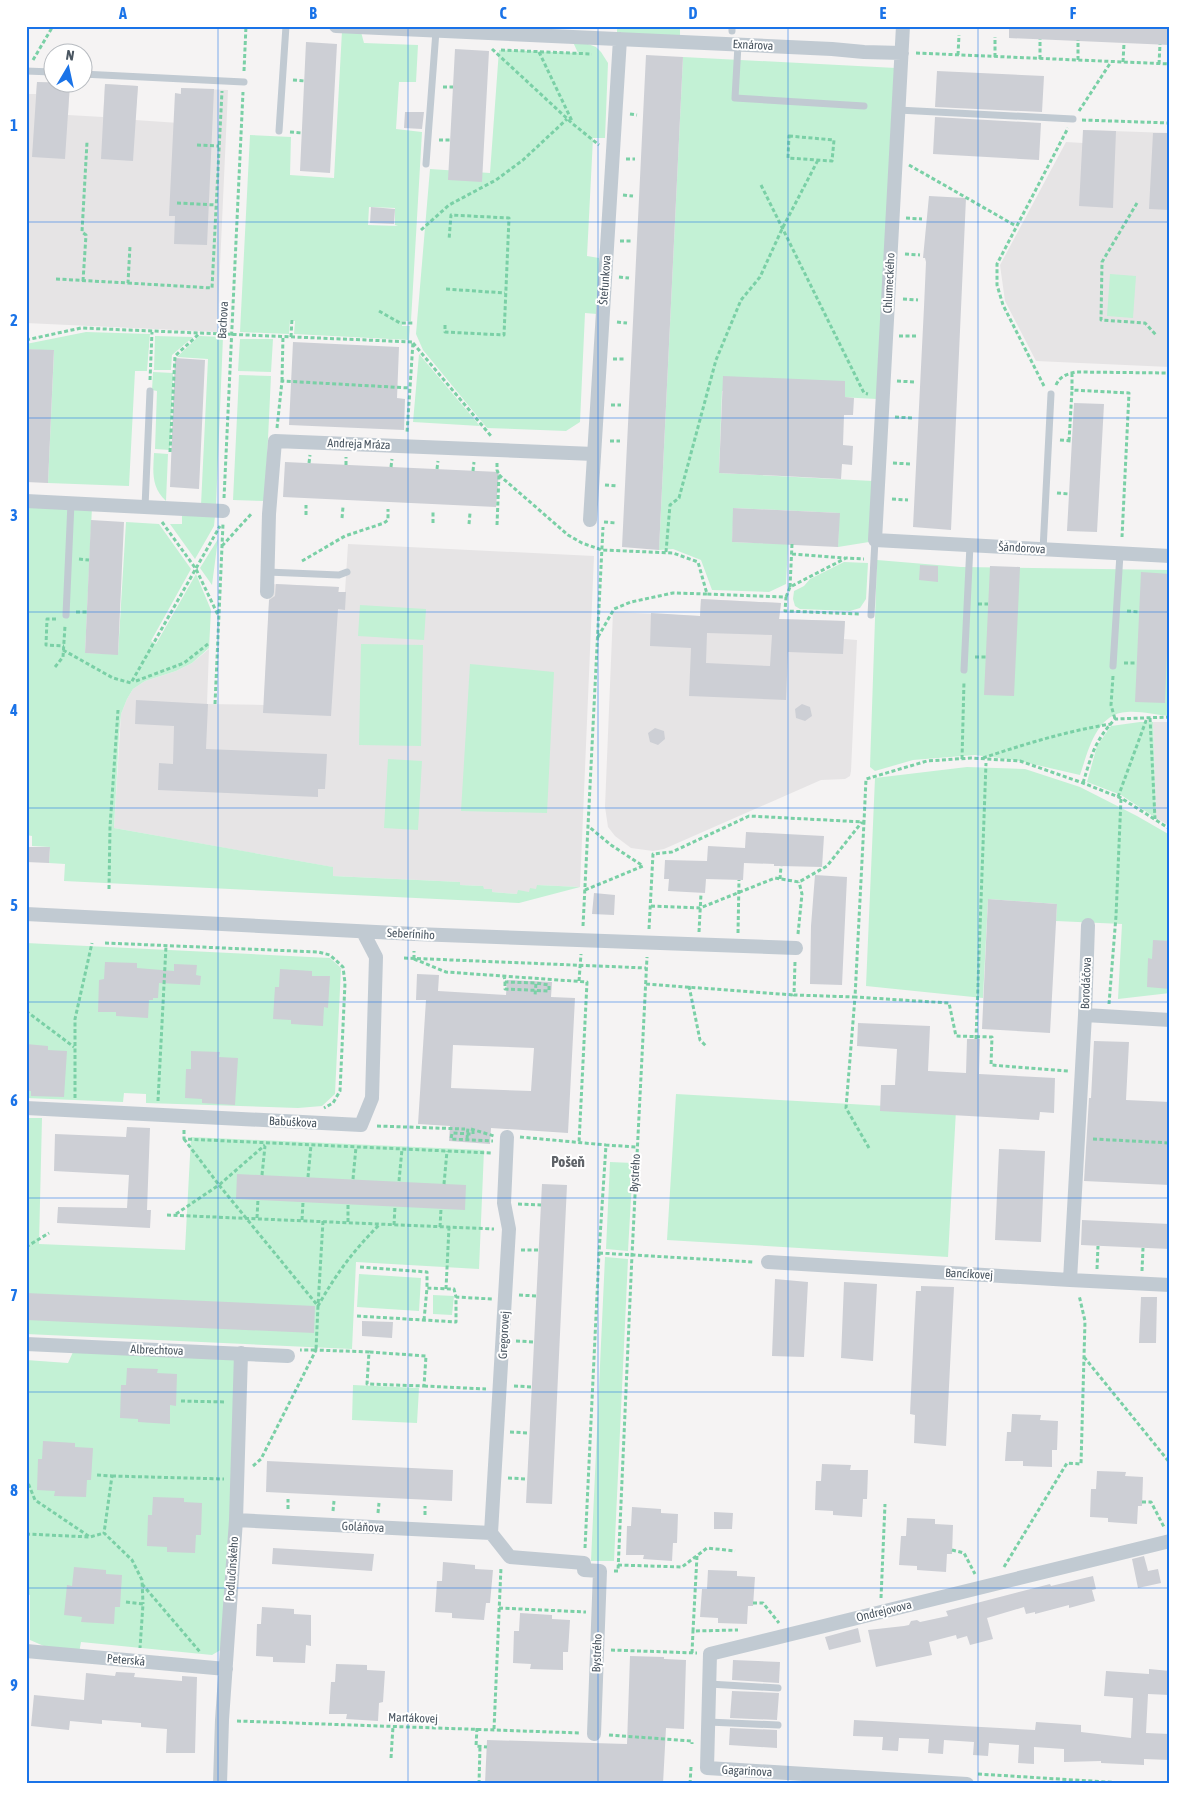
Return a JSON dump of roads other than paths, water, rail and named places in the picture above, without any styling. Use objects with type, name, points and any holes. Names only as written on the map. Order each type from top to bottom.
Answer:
[{"type":"street","name":"Exnárova","points":[[336,26],[436,31],[523,32],[864,52],[902,52]]},
{"type":"street","name":"Chlumeckého","points":[[875,540],[902,26]]},
{"type":"street","name":"Štefunkova","points":[[596,521],[594,454],[620,39]]},
{"type":"street","name":"Andreja Mráza","points":[[271,572],[269,514],[275,441],[594,454]]},
{"type":"street","points":[[26,501],[144,507],[223,516]]},
{"type":"street","name":"Šándorova","points":[[875,540],[1170,556]]},
{"type":"street","points":[[267,592],[271,572]]},
{"type":"street","name":"Seberíniho","points":[[26,914],[363,932],[796,948]]},
{"type":"street","name":"Borodáčova","points":[[1088,925],[1085,1015],[1170,1020]]},
{"type":"street","name":"Babuškova","points":[[26,1108],[361,1125],[372,1098],[376,956],[363,932]]},
{"type":"street","points":[[1073,1281],[1085,1015]]},
{"type":"street","name":"Gregorovej","points":[[491,1533],[505,1388],[509,1297],[509,1229],[504,1203],[507,1137]]},
{"type":"street","name":"Bancíkovej","points":[[768,1262],[1073,1281],[1170,1285]]},
{"type":"street","name":"Albrechtova","points":[[26,1344],[288,1356]]},
{"type":"street","name":"Podlučinského","points":[[220,1784],[219,1668],[236,1520],[241,1353]]},
{"type":"street","name":"Goláňova","points":[[236,1520],[491,1533]]},
{"type":"street","name":"Bystrého","points":[[491,1533],[510,1557],[584,1563],[584,1570],[600,1572],[594,1734]]},
{"type":"street","name":"Ondrejovova","points":[[707,1768],[710,1654],[1168,1538]]},
{"type":"street","name":"Peterská","points":[[26,1651],[219,1668]]},
{"type":"street","name":"Gagarinova","points":[[707,1768],[967,1784]]},
{"type":"lane","points":[[279,131],[286,26]]},
{"type":"lane","points":[[426,164],[436,31]]},
{"type":"lane","points":[[738,45],[735,98],[864,106]]},
{"type":"lane","points":[[26,71],[42,72]]},
{"type":"lane","points":[[92,74],[244,82]]},
{"type":"lane","points":[[898,110],[1073,119]]},
{"type":"lane","points":[[144,507],[150,391]]},
{"type":"lane","points":[[1043,550],[1051,394]]},
{"type":"lane","points":[[66,615],[71,503]]},
{"type":"lane","points":[[870,615],[875,540]]},
{"type":"lane","points":[[964,670],[970,545]]},
{"type":"lane","points":[[1113,666],[1120,554]]},
{"type":"lane","points":[[271,572],[339,575],[347,572]]},
{"type":"lane","points":[[710,1684],[778,1688]]},
{"type":"lane","points":[[708,1722],[778,1725]]},
{"type":"district","name":"Pošeň","points":[[568,1162]]}]
